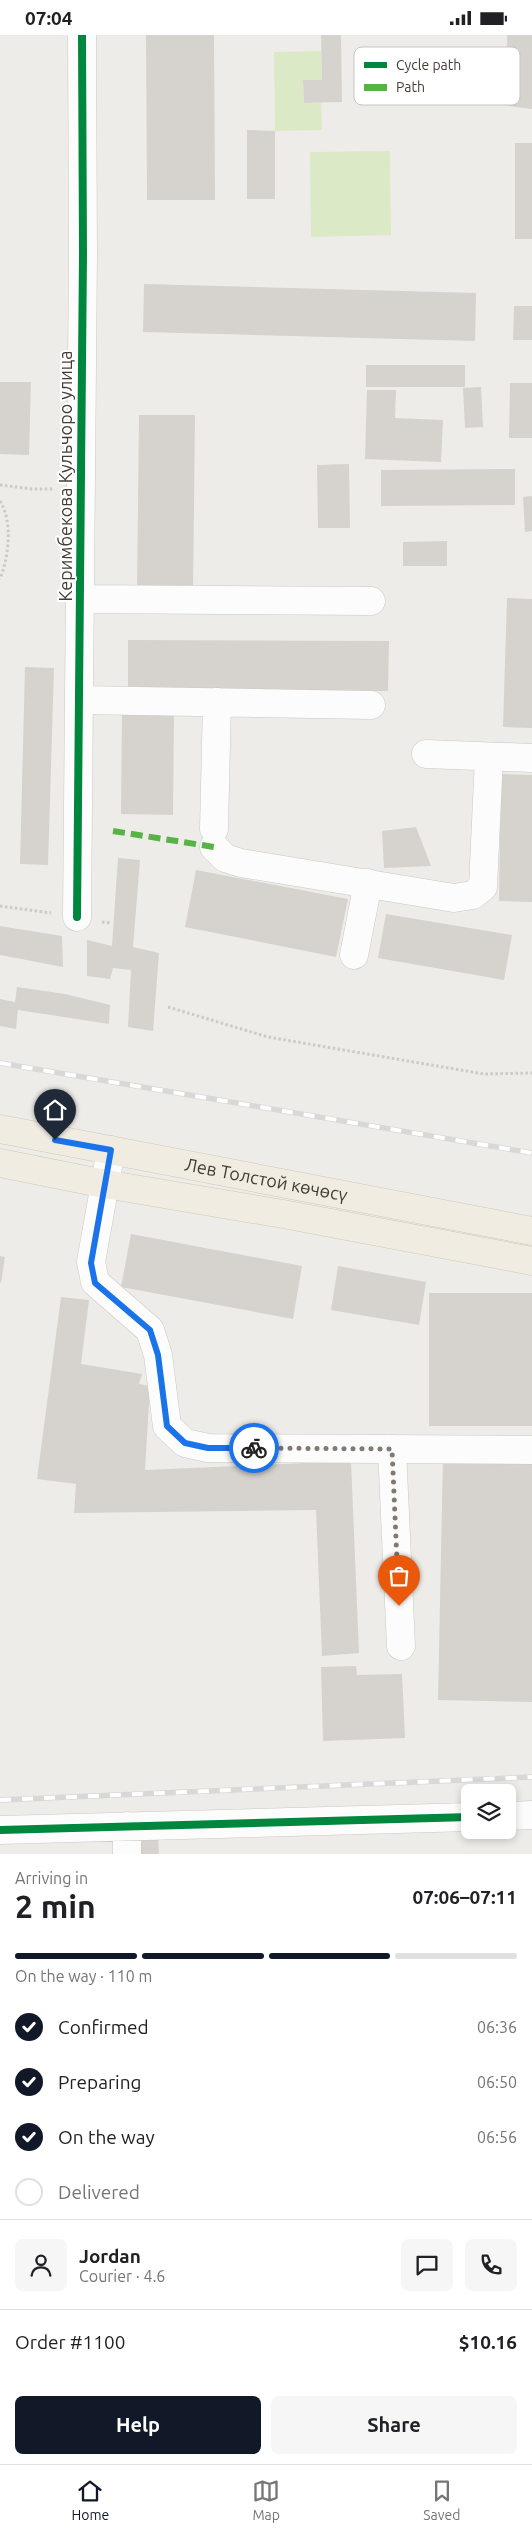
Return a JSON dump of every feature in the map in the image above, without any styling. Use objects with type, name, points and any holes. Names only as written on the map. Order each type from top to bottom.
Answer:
[{"type":"main road","name":"Лев Толстой көчөсү","points":[[0,1129],[532,1231]]},
{"type":"main road","name":"Лев Толстой көчөсү","points":[[0,1163],[105,1184],[283,1214],[532,1261]]},
{"type":"street","name":"Керимбекова Кульчоро улица","points":[[77,917],[82,35]]},
{"type":"street","points":[[80,599],[371,601]]},
{"type":"street","points":[[79,700],[371,705]]},
{"type":"street","points":[[217,702],[214,838],[224,858],[241,863],[454,898],[473,895],[483,887],[489,757]]},
{"type":"street","points":[[426,754],[532,758]]},
{"type":"street","points":[[354,955],[368,883]]},
{"type":"street","points":[[111,1150],[91,1263],[95,1283],[150,1330],[158,1355],[167,1426],[185,1443],[208,1448],[532,1450]]},
{"type":"street","points":[[392,1449],[401,1646]]},
{"type":"street","points":[[516,1816],[532,1815]]},
{"type":"street","points":[[0,1830],[461,1817]]},
{"type":"street","points":[[127,1826],[127,1854]]},
{"type":"path","points":[[0,485],[32,489],[80,489]]},
{"type":"path","points":[[0,501],[6,511],[8,543],[0,579]]},
{"type":"path","points":[[0,906],[77,917]]},
{"type":"path","points":[[168,1007],[268,1037],[484,1074],[532,1073]]},
{"type":"green space","points":[[321,51],[322,80],[303,80],[304,103],[321,103],[322,130],[275,131],[274,52]]},
{"type":"green space","points":[[390,151],[391,235],[311,237],[310,152]]},
{"type":"building","points":[[146,35],[214,35],[215,200],[147,200]]},
{"type":"building","points":[[321,35],[341,35],[342,102],[304,103],[303,80],[322,80]]},
{"type":"building","points":[[507,35],[532,35],[532,109],[508,106],[520,105],[520,47],[507,47]]},
{"type":"building","points":[[247,130],[275,131],[275,199],[247,199]]},
{"type":"building","points":[[515,143],[532,143],[532,239],[515,239]]},
{"type":"building","points":[[144,284],[476,293],[475,341],[143,332]]},
{"type":"building","points":[[514,306],[532,306],[532,340],[513,340]]},
{"type":"building","points":[[366,365],[465,365],[465,387],[366,387]]},
{"type":"building","points":[[0,382],[31,382],[29,455],[0,454]]},
{"type":"building","points":[[510,383],[532,383],[532,438],[509,438]]},
{"type":"building","points":[[481,387],[483,427],[465,428],[463,388]]},
{"type":"building","points":[[367,390],[396,390],[395,418],[443,420],[441,462],[365,459]]},
{"type":"building","points":[[139,415],[195,415],[193,591],[137,591]]},
{"type":"building","points":[[349,464],[350,528],[318,528],[317,465]]},
{"type":"building","points":[[515,469],[515,505],[381,506],[381,470]]},
{"type":"building","points":[[532,496],[532,531],[525,532],[523,497]]},
{"type":"building","points":[[447,541],[447,566],[403,566],[403,542]]},
{"type":"building","points":[[507,598],[532,599],[532,728],[503,727]]},
{"type":"building","points":[[128,640],[389,641],[388,691],[128,690]]},
{"type":"building","points":[[25,667],[54,668],[48,865],[20,864]]},
{"type":"building","points":[[122,712],[174,713],[173,815],[121,814]]},
{"type":"building","points":[[501,774],[532,775],[532,902],[499,901]]},
{"type":"building","points":[[416,827],[431,866],[384,868],[382,831]]},
{"type":"building","points":[[118,858],[140,860],[133,947],[159,953],[153,1031],[128,1027],[131,970],[113,968],[110,979],[87,976],[87,940],[112,946]]},
{"type":"building","points":[[196,870],[348,899],[336,957],[185,927]]},
{"type":"building","points":[[386,914],[512,935],[504,980],[378,958]]},
{"type":"building","points":[[0,926],[62,936],[63,967],[0,955]]},
{"type":"building","points":[[17,987],[65,994],[110,1005],[109,1024],[18,1010],[16,1029],[0,1026],[0,999],[15,1002]]},
{"type":"building","points":[[131,1234],[302,1266],[293,1319],[121,1287]]},
{"type":"building","points":[[0,1256],[5,1257],[1,1283],[0,1282]]},
{"type":"building","points":[[338,1266],[426,1282],[419,1325],[331,1310]]},
{"type":"building","points":[[429,1293],[532,1293],[532,1426],[429,1426]]},
{"type":"building","points":[[61,1297],[89,1300],[81,1364],[142,1374],[139,1384],[150,1386],[145,1470],[351,1461],[359,1653],[322,1656],[316,1510],[74,1513],[76,1484],[37,1479]]},
{"type":"building","points":[[443,1456],[532,1457],[532,1702],[438,1700]]},
{"type":"building","points":[[356,1666],[357,1675],[402,1674],[405,1738],[323,1741],[321,1667]]},
{"type":"building","points":[[158,1835],[159,1854],[139,1854],[138,1836]]},
{"type":"railway","points":[[0,1063],[532,1153]]},
{"type":"railway","points":[[0,1800],[532,1777]]},
{"type":"marked path","points":[[113,831],[214,847]]},
{"type":"cycle path","points":[[77,917],[83,254],[82,35]]},
{"type":"cycle path","points":[[0,1830],[461,1817]]},
{"type":"way so far","points":[[254,1448],[392,1449],[399,1606]]},
{"type":"route","points":[[55,1140],[111,1150],[91,1263],[95,1283],[150,1330],[158,1355],[167,1426],[185,1443],[208,1448],[254,1448]]}]
